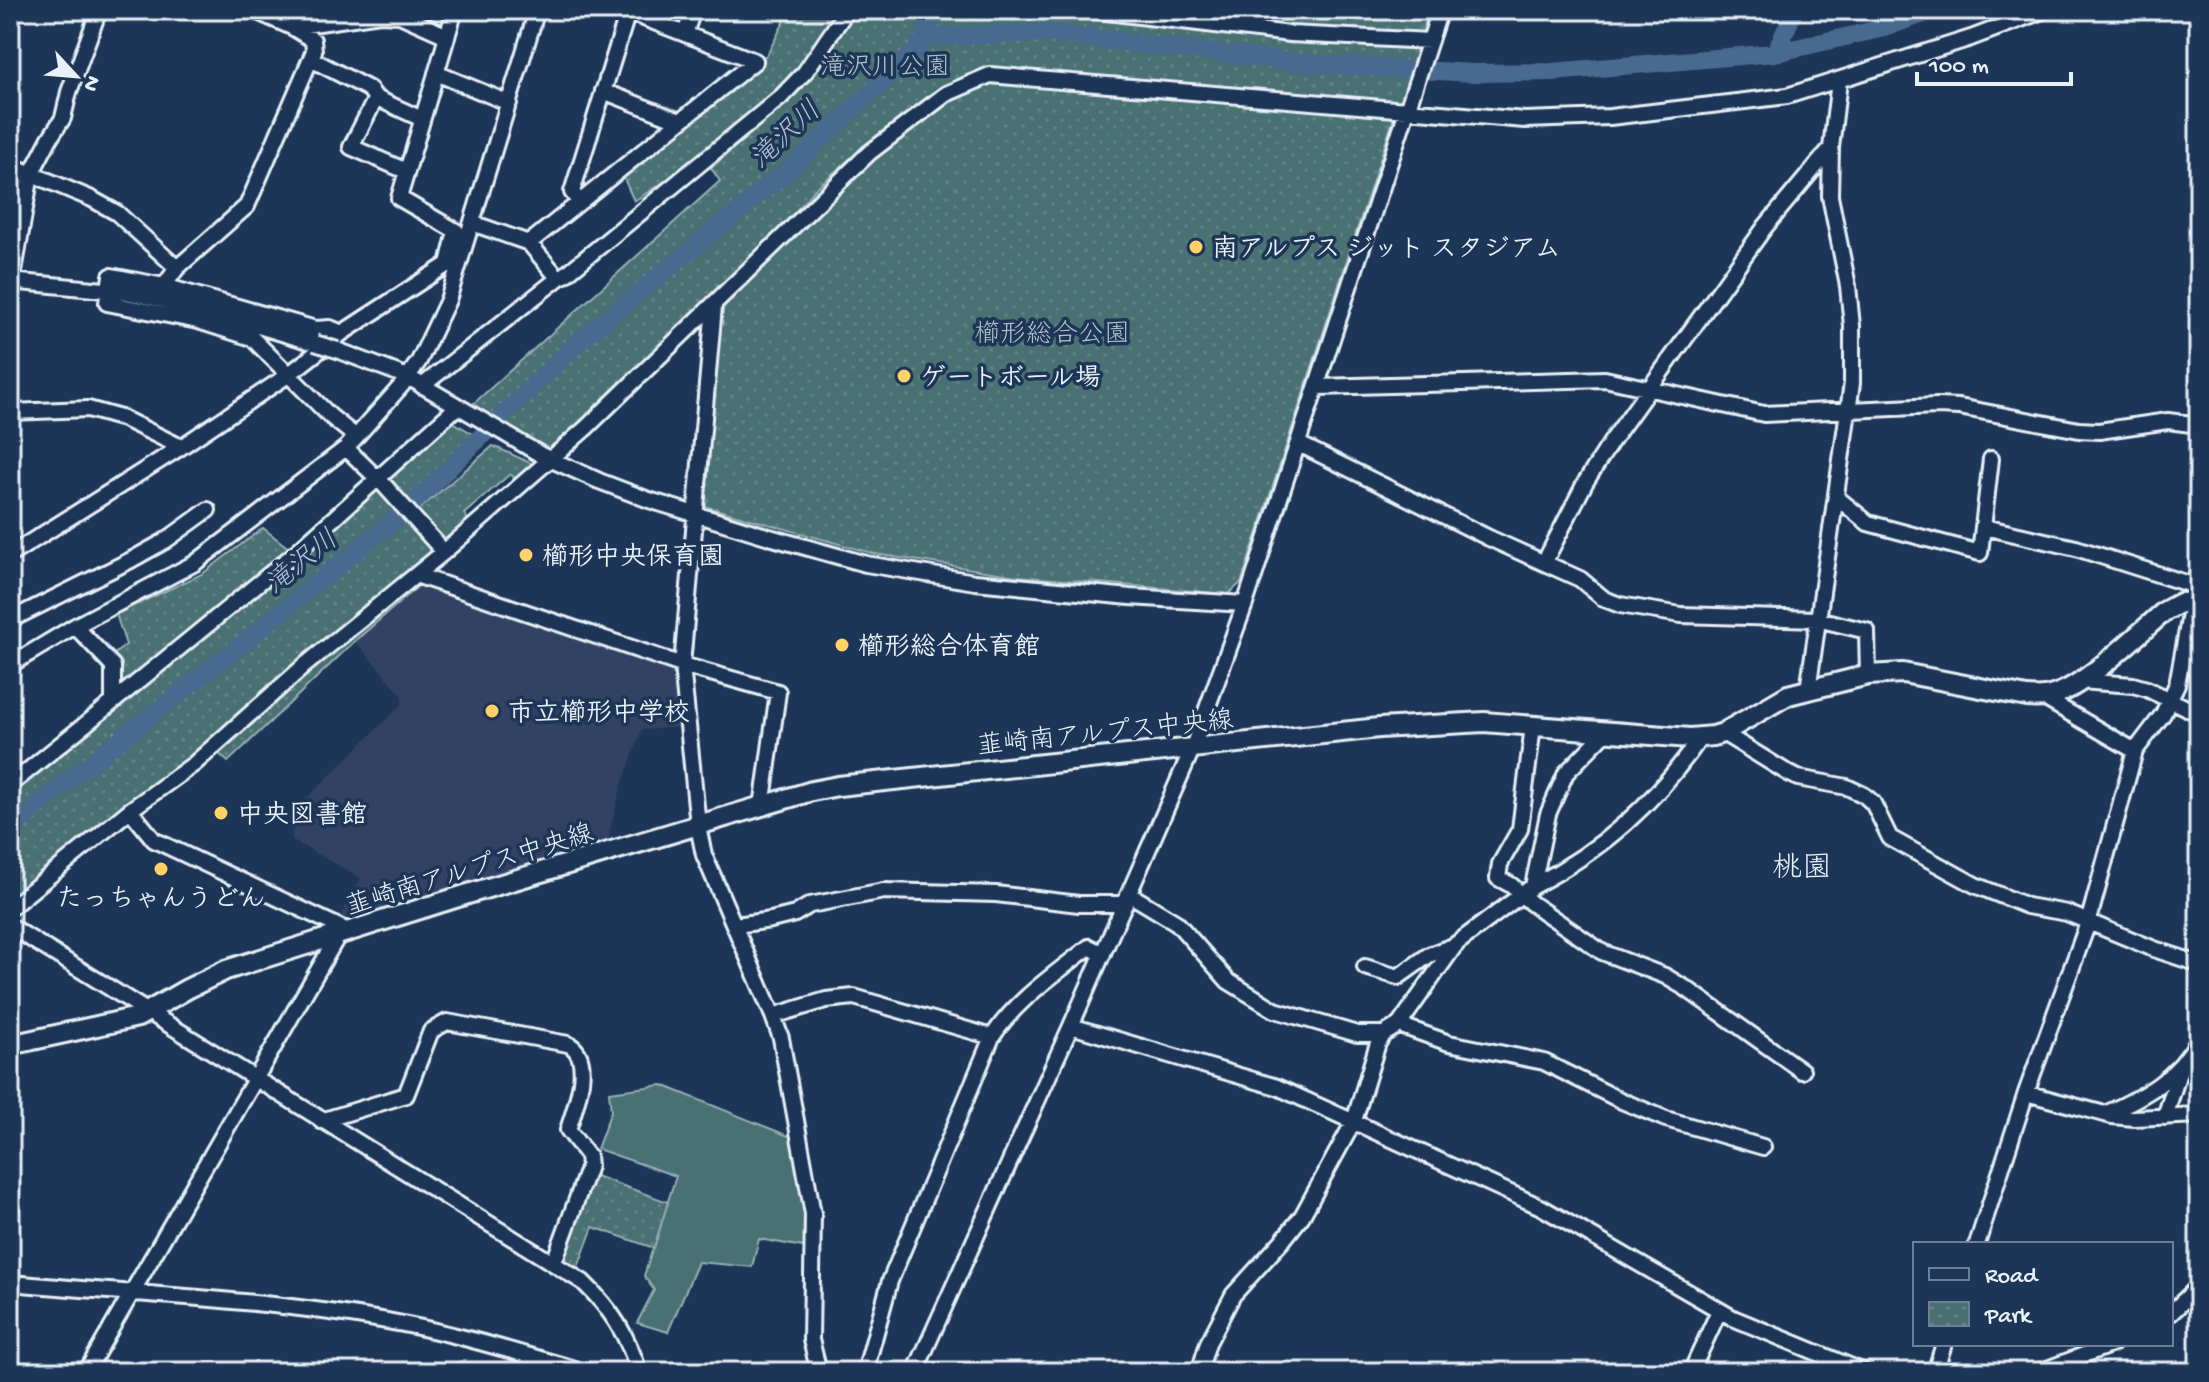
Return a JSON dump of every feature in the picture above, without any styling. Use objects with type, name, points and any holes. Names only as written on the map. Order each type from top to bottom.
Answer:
[{"type":"main road","points":[[2044,698],[2061,693],[2080,681],[2165,611],[2196,595]]},
{"type":"main road","name":"韮崎南アルプス中央線","points":[[10,1045],[104,1026],[148,1011],[226,970],[838,786],[1193,747],[1454,723],[1484,722],[1700,738],[1723,733],[1777,700],[1868,675],[1903,673],[2044,698]]},
{"type":"street","points":[[99,10],[69,92],[63,118],[31,174],[11,285],[109,290],[192,306],[337,350],[408,377],[546,457],[636,495],[866,564],[960,580],[1130,597],[1245,604]]},
{"type":"street","points":[[164,286],[177,268],[247,206],[314,51],[313,40],[253,10]]},
{"type":"street","points":[[10,555],[181,447],[288,375],[342,333],[448,264],[456,231],[399,198],[455,10]]},
{"type":"street","points":[[10,665],[75,626],[195,563],[351,442],[408,377],[448,300],[537,10]]},
{"type":"street","points":[[685,34],[693,10]]},
{"type":"street","points":[[422,386],[781,97],[805,72],[847,10]]},
{"type":"street","points":[[1090,10],[1290,34],[1429,43]]},
{"type":"street","points":[[915,1372],[1193,747],[1299,444],[1440,10]]},
{"type":"street","points":[[10,908],[130,810],[194,764],[304,666],[416,575],[440,547],[614,402],[869,153],[946,94],[990,75],[1408,106],[1525,120],[1610,117],[1787,96],[1971,38],[2045,10]]},
{"type":"street","points":[[292,27],[398,12],[447,36]]},
{"type":"street","points":[[529,243],[755,61],[628,12],[572,192],[579,202]]},
{"type":"street","points":[[311,59],[369,89],[376,98],[422,119]]},
{"type":"street","points":[[436,73],[509,103]]},
{"type":"street","points":[[1808,690],[1849,410],[1852,326],[1848,286],[1830,196],[1831,148],[1839,81]]},
{"type":"street","points":[[603,91],[680,121]]},
{"type":"street","points":[[376,98],[351,147],[406,171]]},
{"type":"street","points":[[1545,561],[1585,483],[1765,227],[1831,148]]},
{"type":"street","points":[[10,165],[92,199],[117,213],[177,268]]},
{"type":"street","points":[[472,223],[529,243],[560,277]]},
{"type":"street","points":[[342,333],[330,328],[316,329],[164,286],[111,276],[107,303],[198,321],[252,338],[330,416],[380,482],[440,547]]},
{"type":"street","points":[[714,306],[682,665],[698,826],[704,855],[781,1038],[813,1214],[811,1340],[819,1372]]},
{"type":"street","points":[[1318,387],[1605,379],[1764,414],[1959,407],[2079,430],[2099,431],[2168,421],[2199,425]]},
{"type":"street","points":[[10,412],[88,409],[124,419],[181,447]]},
{"type":"street","points":[[10,785],[293,555],[461,409]]},
{"type":"street","points":[[1299,444],[1489,538],[1545,561],[1580,579],[1604,599],[1638,610],[1681,615],[1817,619],[1867,631],[1868,675]]},
{"type":"street","points":[[1836,497],[1868,523],[1980,553],[1991,459]]},
{"type":"street","points":[[10,620],[131,560],[165,541],[208,510]]},
{"type":"street","points":[[1984,527],[2076,548],[2196,595]]},
{"type":"street","points":[[1978,1242],[2026,1093],[2088,923],[2135,751],[2163,714],[2177,684],[2199,566]]},
{"type":"street","points":[[416,575],[682,665],[778,692],[762,807]]},
{"type":"street","points":[[75,626],[113,666],[113,702]]},
{"type":"street","points":[[2080,681],[2133,685],[2199,714]]},
{"type":"street","points":[[2044,698],[2135,751]]},
{"type":"street","points":[[1533,726],[1520,829],[1500,864],[1498,878],[1527,890],[1602,952],[1665,976],[1687,989],[1802,1071]]},
{"type":"street","points":[[1527,890],[1548,814],[1566,773],[1606,732]]},
{"type":"street","points":[[1723,733],[1798,778],[1847,787],[1864,795],[1873,803],[1890,838],[1975,885],[2027,906],[2067,913],[2199,964]]},
{"type":"street","points":[[1365,967],[1398,977],[1429,955],[1456,944],[1527,890],[1561,871],[1623,828],[1671,779],[1700,738]]},
{"type":"street","points":[[1523,804],[1548,814]]},
{"type":"street","points":[[86,1372],[343,933],[154,840],[130,810]]},
{"type":"street","points":[[736,925],[771,920],[795,914],[810,905],[884,891],[996,894],[1079,904],[1127,899],[1177,923],[1228,981],[1275,1010],[1357,1034],[1384,1034]]},
{"type":"street","points":[[10,926],[583,1282],[607,1305],[624,1333],[639,1372]]},
{"type":"street","points":[[1199,1372],[1208,1343],[1233,1295],[1302,1216],[1354,1121],[1378,1043],[1384,1034],[1399,1025],[1456,944]]},
{"type":"street","points":[[865,1372],[890,1281],[992,1037],[1027,995],[1089,947],[1103,954]]},
{"type":"street","points":[[773,1016],[826,1000],[854,997],[992,1037]]},
{"type":"street","points":[[321,1121],[406,1095],[431,1031],[440,1024],[447,1022],[576,1047],[581,1054],[582,1065],[568,1130],[588,1156],[589,1166],[554,1262]]},
{"type":"street","points":[[1399,1025],[1449,1043],[1544,1062],[1666,1119],[1763,1147]]},
{"type":"street","points":[[1071,1026],[1277,1087],[1541,1207],[1719,1311],[1864,1372]]},
{"type":"street","points":[[2105,1114],[2150,1094],[2182,1065],[2199,1039]]},
{"type":"street","points":[[2165,1117],[2182,1065]]},
{"type":"street","points":[[2026,1093],[2105,1114],[2134,1118],[2199,1115]]},
{"type":"street","points":[[10,1283],[132,1292],[347,1315],[458,1336],[585,1372]]},
{"type":"street","points":[[2173,1311],[2199,1286]]},
{"type":"street","points":[[1691,1372],[1719,1311]]},
{"type":"street","points":[[1935,1372],[1943,1346]]},
{"type":"street","points":[[2039,1372],[2108,1346]]},
{"type":"shaded area","points":[[421,582],[675,668],[684,727],[642,730],[621,787],[606,847],[345,929],[336,925],[361,878],[292,840],[291,814],[402,704],[402,695],[355,641]]},
{"type":"green space","points":[[790,10],[839,10],[806,57],[769,100],[713,147],[634,201],[621,172],[755,61],[767,55]]},
{"type":"green space","name":"滝沢川公園","points":[[857,10],[1054,10],[1081,16],[1293,38],[1419,45],[1400,103],[1026,71],[985,70],[966,75],[853,156],[817,187],[766,245],[612,397],[549,449],[472,405],[720,181],[711,168],[806,80],[829,53]]},
{"type":"green space","points":[[1115,10],[1429,10],[1421,37],[1290,30]]},
{"type":"green space","name":"櫛形総合公園","points":[[987,81],[1391,112],[1394,117],[1241,583],[1228,594],[1017,576],[875,554],[704,506],[700,502],[719,305],[885,145],[957,91]]},
{"type":"green space","points":[[453,422],[478,437],[404,502],[384,483]]},
{"type":"green space","points":[[493,446],[533,464],[517,480],[510,474],[464,514],[470,522],[444,545],[415,513]]},
{"type":"green space","points":[[379,487],[398,507],[120,735],[115,732],[109,743],[10,825],[10,789],[115,702],[109,658],[126,645],[116,614],[202,574],[263,528],[295,553],[359,495],[368,497]]},
{"type":"green space","points":[[413,517],[444,552],[10,908],[10,830],[343,559],[388,525]]},
{"type":"green space","points":[[417,578],[424,581],[355,641],[228,762],[214,749]]},
{"type":"green space","points":[[662,1085],[801,1141],[814,1249],[759,1239],[752,1267],[698,1262],[668,1332],[637,1323],[654,1290],[644,1276],[676,1176],[597,1149],[611,1111],[609,1092]]},
{"type":"green space","points":[[590,1174],[668,1202],[654,1248],[593,1227],[578,1267],[559,1258]]},
{"type":"waterway","name":"滝沢川","points":[[10,830],[407,509],[575,345],[787,171],[918,49],[934,10]]},
{"type":"waterway","points":[[1775,53],[1795,10]]},
{"type":"waterway","name":"滝沢川","points":[[925,37],[1044,33],[1311,64],[1473,73],[1552,72],[1775,53],[1884,28],[1934,10]]},
{"type":"place","name":"南アルプス ジット スタジアム","points":[[1196,247]]},
{"type":"place","name":"ゲートボール場","points":[[904,376]]},
{"type":"place","name":"櫛形中央保育園","points":[[526,555]]},
{"type":"place","name":"櫛形総合体育館","points":[[842,645]]},
{"type":"place","name":"市立櫛形中学校","points":[[492,711]]},
{"type":"place","name":"中央図書館","points":[[221,813]]},
{"type":"place","name":"たっちゃんうどん","points":[[161,869]]},
{"type":"district","name":"桃園","points":[[1802,866]]}]
